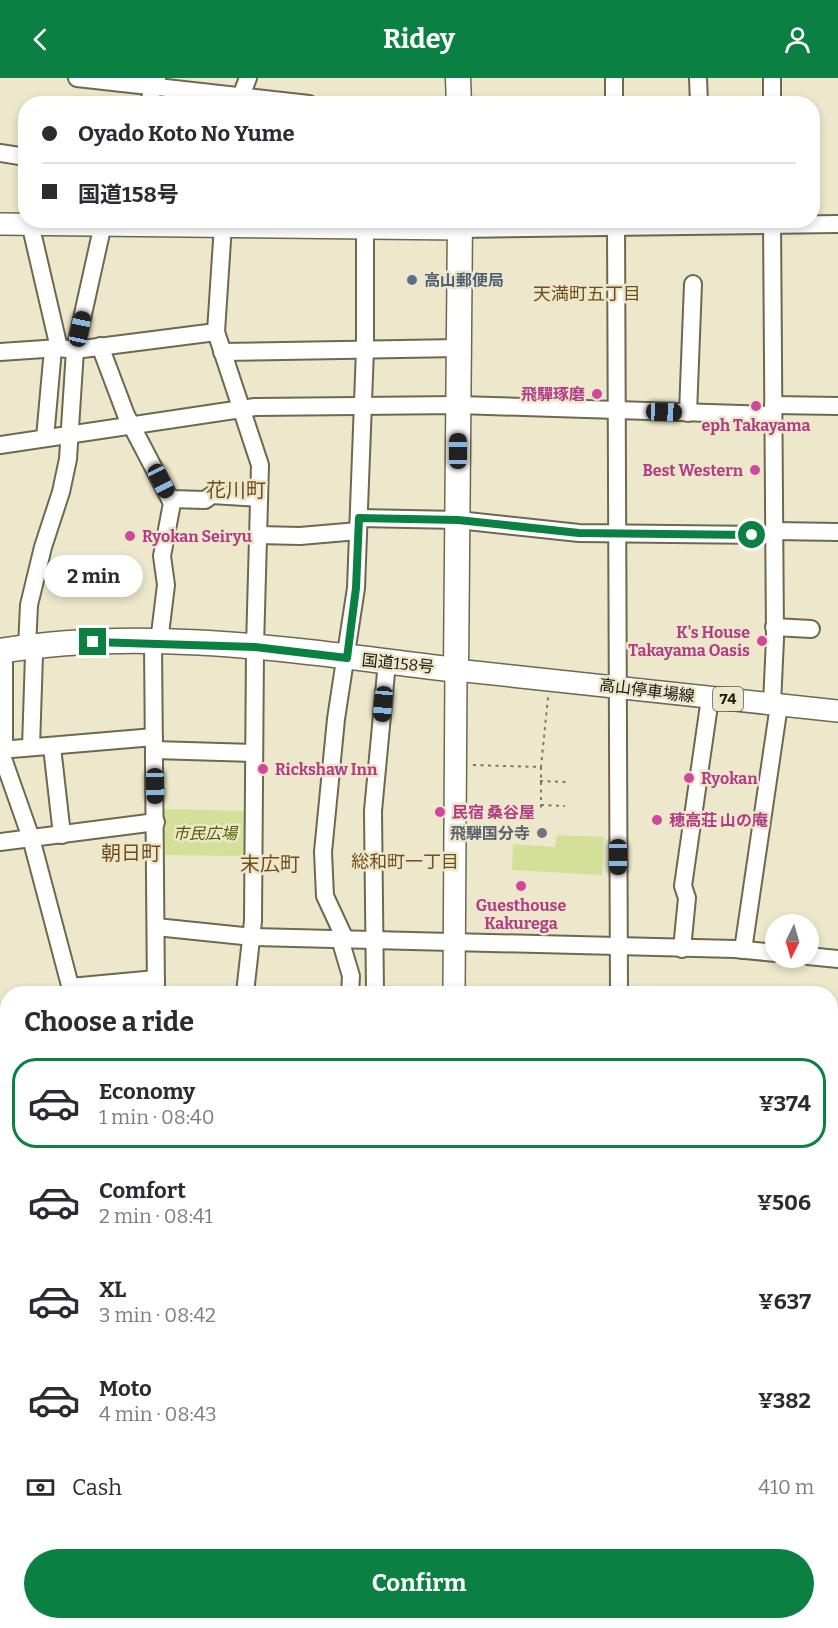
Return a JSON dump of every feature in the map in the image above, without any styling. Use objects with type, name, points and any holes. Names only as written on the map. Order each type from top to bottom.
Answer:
[{"type":"highway","points":[[458,78],[459,96]]},
{"type":"highway","name":"国道158号","points":[[2,656],[93,642],[156,642],[255,647],[456,670],[460,228]]},
{"type":"main road","points":[[0,224],[18,223]]},
{"type":"main road","points":[[454,986],[456,670]]},
{"type":"main road","name":"高山停車場線","points":[[456,670],[838,711]]},
{"type":"street","points":[[241,96],[248,78]]},
{"type":"street","points":[[614,78],[614,96]]},
{"type":"street","points":[[698,78],[699,96]]},
{"type":"street","points":[[772,78],[772,96]]},
{"type":"street","points":[[88,79],[156,82],[221,96]]},
{"type":"street","points":[[0,153],[18,156]]},
{"type":"street","points":[[820,224],[838,224]]},
{"type":"street","points":[[32,747],[29,605],[43,547],[62,492],[70,434],[63,349],[35,228]]},
{"type":"street","points":[[45,438],[63,349],[102,228]]},
{"type":"street","points":[[217,228],[216,332],[260,465],[255,647],[253,937],[246,986]]},
{"type":"street","points":[[350,986],[351,976],[342,939],[325,896],[323,852],[336,719],[356,588],[363,404],[365,228]]},
{"type":"street","points":[[616,228],[619,986]]},
{"type":"street","points":[[743,950],[776,705],[772,228]]},
{"type":"street","points":[[688,413],[693,284]]},
{"type":"street","points":[[0,352],[100,346],[216,332]]},
{"type":"street","points":[[100,346],[132,426],[170,499],[162,556],[166,585],[156,642],[154,744],[158,986]]},
{"type":"street","points":[[222,352],[459,348]]},
{"type":"street","points":[[0,445],[241,409],[363,404],[688,413],[838,406]]},
{"type":"street","points":[[170,499],[205,500],[212,495],[259,498]]},
{"type":"street","points":[[258,535],[316,536],[359,524],[458,520],[579,533],[838,532]]},
{"type":"street","points":[[774,627],[812,629]]},
{"type":"street","points":[[2,656],[1,750],[31,838],[70,986]]},
{"type":"street","points":[[375,986],[373,811],[387,662]]},
{"type":"street","points":[[682,949],[687,898],[683,886],[709,705]]},
{"type":"street","points":[[1,750],[154,744],[254,753]]},
{"type":"street","points":[[51,747],[62,836]]},
{"type":"street","points":[[0,842],[62,836],[156,822]]},
{"type":"street","points":[[156,927],[253,937],[765,952]]},
{"type":"street","points":[[819,957],[838,959]]},
{"type":"path","points":[[549,680],[540,781],[541,807],[565,806]]},
{"type":"path","points":[[455,764],[541,767]]},
{"type":"path","points":[[540,781],[566,782]]},
{"type":"green space","name":"市民広場","points":[[163,809],[247,811],[247,856],[164,855]]},
{"type":"green space","points":[[557,835],[604,837],[602,875],[512,870],[513,844],[555,847]]},
{"type":"place","name":"高山郵便局","points":[[412,280]]},
{"type":"place","name":"飛驒琢磨","points":[[597,394]]},
{"type":"place","name":"eph Takayama","points":[[756,406]]},
{"type":"place","name":"Best Western","points":[[755,470]]},
{"type":"place","name":"Ryokan Seiryu","points":[[130,536]]},
{"type":"place","name":"K's House Takayama Oasis","points":[[762,641]]},
{"type":"place","name":"Rickshaw Inn","points":[[263,769]]},
{"type":"place","name":"Ryokan","points":[[689,778]]},
{"type":"place","name":"民宿 桑谷屋","points":[[440,812]]},
{"type":"place","name":"穂高荘 山の庵","points":[[657,820]]},
{"type":"place","name":"飛騨国分寺","points":[[542,833]]},
{"type":"place","name":"Guesthouse Kakurega","points":[[521,886]]},
{"type":"district","name":"天満町五丁目","points":[[587,294]]},
{"type":"district","name":"花川町","points":[[236,490]]},
{"type":"district","name":"朝日町","points":[[131,853]]},
{"type":"district","name":"総和町一丁目","points":[[405,862]]},
{"type":"district","name":"末広町","points":[[270,864]]},
{"type":"route","points":[[93,642],[159,642],[255,647],[347,658],[356,588],[359,518],[458,520],[579,533],[752,535]]}]
